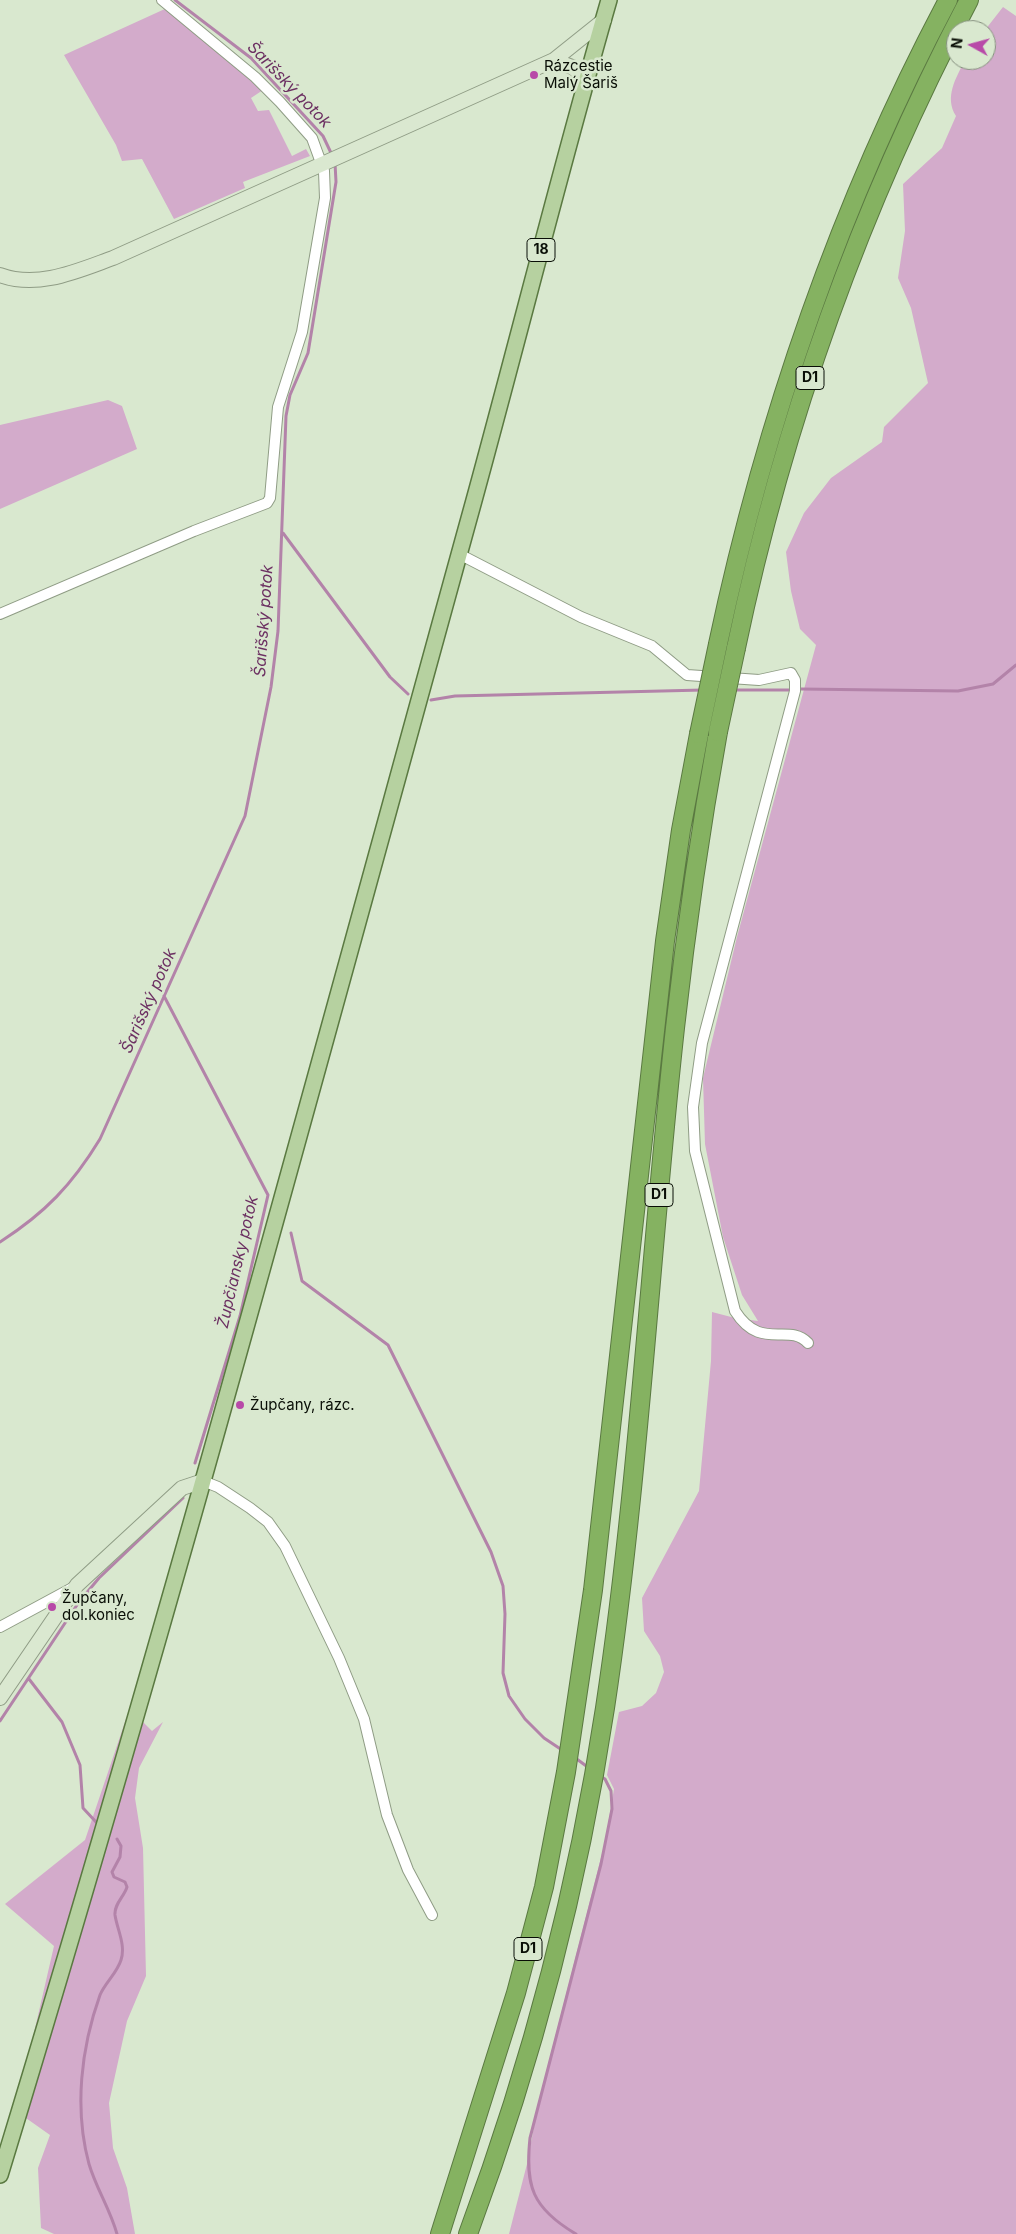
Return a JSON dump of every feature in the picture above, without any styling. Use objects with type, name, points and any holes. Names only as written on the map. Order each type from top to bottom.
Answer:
[{"type":"highway","name":"D1","points":[[440,2234],[516,1993],[544,1887],[584,1656],[665,941],[699,734],[718,644],[751,507],[810,320],[864,181],[948,0]]},
{"type":"highway","name":"D1","points":[[468,2234],[526,2062],[570,1888],[596,1765],[612,1659],[636,1470],[675,1026],[701,829],[718,732],[749,587],[779,476],[842,284],[880,187],[970,0]]},
{"type":"main road","name":"18","points":[[0,2175],[257,1292],[609,0]]},
{"type":"street","points":[[0,614],[194,531],[267,503],[270,498],[278,407],[302,332],[319,238],[325,188],[323,163],[312,138],[280,102],[255,77],[162,0]]},
{"type":"street","points":[[0,275],[17,280],[37,281],[113,258],[554,60],[604,20]]},
{"type":"street","points":[[554,60],[572,67],[588,80]]},
{"type":"street","points":[[459,554],[581,617],[652,646],[687,674],[759,680],[791,672],[795,680],[794,691],[702,1043],[696,1078],[693,1128],[705,1194],[736,1311],[747,1325],[766,1335],[798,1336],[808,1343]]},
{"type":"street","points":[[0,1698],[77,1585],[182,1488],[203,1481],[218,1487],[268,1522],[285,1546],[339,1658],[364,1719],[387,1814],[408,1870],[432,1915]]},
{"type":"street","points":[[0,1627],[77,1585]]},
{"type":"shaded area","points":[[1003,7],[1016,16],[1016,2234],[509,2234],[527,2164],[539,2100],[605,1842],[614,1789],[607,1775],[619,1712],[642,1706],[656,1693],[664,1672],[660,1656],[644,1631],[642,1598],[699,1491],[711,1361],[712,1312],[758,1321],[742,1295],[723,1237],[705,1144],[703,1078],[737,937],[816,645],[800,629],[791,591],[786,552],[804,513],[831,478],[882,442],[884,427],[928,383],[911,308],[898,278],[905,231],[903,184],[942,148],[956,116],[951,102],[951,95],[960,70],[996,70],[996,20],[993,20]]},
{"type":"shaded area","points":[[167,8],[263,90],[251,98],[258,111],[269,110],[292,156],[306,149],[310,156],[243,182],[245,188],[174,219],[142,159],[122,161],[116,145],[64,55]]},
{"type":"shaded area","points":[[108,400],[122,406],[137,449],[0,509],[0,425]]},
{"type":"shaded area","points":[[126,1719],[140,1719],[152,1731],[163,1722],[139,1768],[135,1798],[143,1848],[146,1976],[127,2021],[109,2103],[113,2148],[127,2188],[135,2234],[54,2234],[41,2228],[38,2168],[50,2135],[16,2111],[54,1946],[5,1904],[85,1840]]},
{"type":"waterway","name":"Šarišský potok","points":[[175,0],[251,58],[323,136],[332,155]]},
{"type":"waterway","name":"Šarišský potok","points":[[0,1242],[31,1220],[56,1197],[79,1170],[100,1139],[245,816],[271,687],[278,631],[286,416],[290,395],[308,353],[336,182],[335,163]]},
{"type":"waterway","points":[[283,533],[390,677],[408,694]]},
{"type":"waterway","points":[[801,689],[958,691],[993,684],[1016,665]]},
{"type":"waterway","points":[[431,700],[455,696],[703,690]]},
{"type":"waterway","points":[[732,690],[789,690]]},
{"type":"waterway","name":"Župčiansky potok","points":[[164,996],[268,1195],[240,1316],[195,1463]]},
{"type":"waterway","points":[[291,1233],[302,1281],[388,1345],[491,1552],[503,1586],[505,1614],[503,1673],[509,1696],[525,1719],[544,1738],[562,1750]]},
{"type":"waterway","name":"Župčiansky potok","points":[[0,1721],[79,1602],[99,1578],[183,1498]]},
{"type":"waterway","points":[[29,1679],[62,1722],[80,1765],[83,1808],[96,1822]]},
{"type":"waterway","points":[[574,1757],[589,1768]]},
{"type":"waterway","points":[[576,2234],[550,2215],[541,2205],[531,2183],[529,2155],[530,2138],[601,1864],[612,1809],[611,1791],[605,1779],[600,1776]]},
{"type":"waterway","points":[[117,1839],[121,1846],[120,1857],[112,1872],[114,1877],[125,1882],[127,1887],[115,1911],[122,1943],[122,1954],[117,1969],[100,1995],[93,2015],[84,2057],[81,2100],[84,2143],[89,2164],[117,2234]]},
{"type":"place","name":"Rázcestie Malý Šariš","points":[[534,75]]},
{"type":"place","name":"Župčany, rázc.","points":[[240,1405]]},
{"type":"place","name":"Župčany, dol.koniec","points":[[52,1607]]}]
